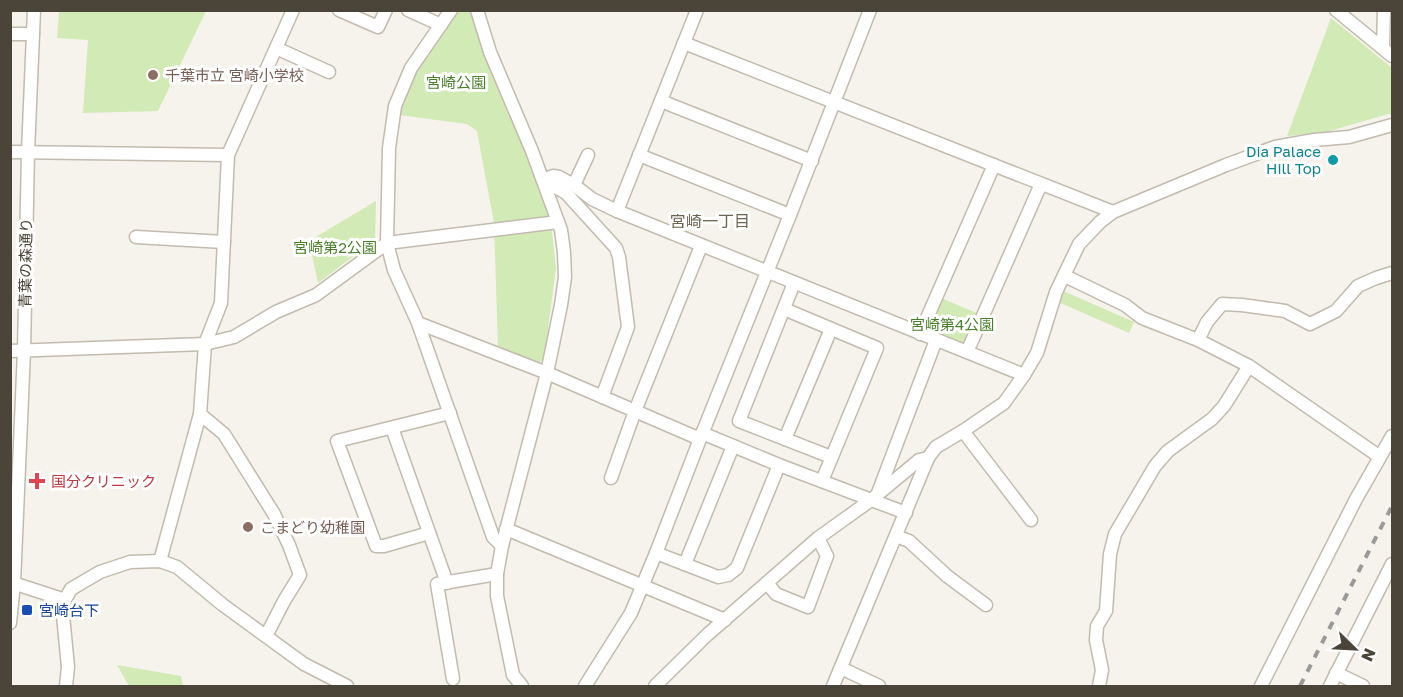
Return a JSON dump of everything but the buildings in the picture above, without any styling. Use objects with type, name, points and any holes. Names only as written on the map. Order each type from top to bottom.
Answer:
[{"type":"street","name":"青葉の森通り","points":[[10,623],[24,351],[28,152],[34,10]]},
{"type":"street","points":[[160,561],[200,414],[205,345],[221,303],[228,155],[292,10]]},
{"type":"street","points":[[339,10],[378,27],[386,10]]},
{"type":"street","points":[[408,10],[441,25]]},
{"type":"street","points":[[451,10],[411,68],[395,106],[389,147],[387,243],[394,270],[418,323],[493,537],[502,546]]},
{"type":"street","points":[[477,10],[490,52],[543,180],[561,230],[564,252],[565,277],[547,373],[502,546],[497,574],[497,596],[513,675],[522,687]]},
{"type":"street","points":[[617,211],[696,10]]},
{"type":"street","points":[[585,687],[631,613],[643,585],[870,10]]},
{"type":"street","points":[[1336,10],[1388,52]]},
{"type":"street","points":[[1387,13],[1388,52]]},
{"type":"street","points":[[10,34],[33,34]]},
{"type":"street","points":[[684,43],[1113,212]]},
{"type":"street","points":[[276,48],[329,72]]},
{"type":"street","points":[[661,100],[812,161]]},
{"type":"street","points":[[833,687],[928,458],[936,447],[1004,403],[1037,353],[1056,292],[1079,244],[1100,222],[1113,212],[1275,147],[1349,137],[1392,125]]},
{"type":"street","points":[[10,152],[228,155]]},
{"type":"street","points":[[574,185],[588,155]]},
{"type":"street","points":[[639,155],[790,215]]},
{"type":"street","points":[[920,334],[994,165]]},
{"type":"street","points":[[543,180],[553,176],[559,177],[617,211],[1024,375]]},
{"type":"street","points":[[543,180],[566,193],[616,248],[619,257],[628,327],[602,397]]},
{"type":"street","points":[[967,352],[1041,184]]},
{"type":"street","points":[[10,351],[205,345],[234,338],[276,312],[316,295],[387,243],[558,222]]},
{"type":"street","points":[[136,237],[224,242]]},
{"type":"street","points":[[610,478],[701,246]]},
{"type":"street","points":[[1198,340],[1207,322],[1222,304],[1285,311],[1310,324],[1336,311],[1358,286],[1392,273]]},
{"type":"street","points":[[1065,276],[1125,305],[1143,318],[1198,340],[1249,366],[1380,457]]},
{"type":"street","points":[[794,283],[739,421],[831,457]]},
{"type":"street","points":[[784,309],[877,348],[822,481]]},
{"type":"street","points":[[418,323],[547,373],[635,411],[822,481],[874,498],[906,513]]},
{"type":"street","points":[[786,439],[831,329]]},
{"type":"street","points":[[874,498],[936,340]]},
{"type":"street","points":[[1099,687],[1102,670],[1096,640],[1097,626],[1106,610],[1110,554],[1115,534],[1155,466],[1168,451],[1212,419],[1224,406],[1249,366]]},
{"type":"street","points":[[429,533],[384,546],[376,546],[337,441],[450,413]]},
{"type":"street","points":[[200,414],[224,435],[274,514],[300,575],[266,636]]},
{"type":"street","points":[[392,428],[447,583]]},
{"type":"street","points":[[963,431],[1031,520]]},
{"type":"street","points":[[1261,687],[1351,509],[1392,436]]},
{"type":"street","points":[[685,564],[733,446]]},
{"type":"street","points":[[655,687],[707,635],[818,538],[874,498],[920,460],[928,458]]},
{"type":"street","points":[[656,553],[718,577],[728,575],[737,568],[779,465]]},
{"type":"street","points":[[506,530],[725,620]]},
{"type":"street","points":[[896,536],[909,541],[947,576],[987,605]]},
{"type":"street","points":[[767,583],[776,594],[808,607],[827,556],[818,538]]},
{"type":"street","points":[[66,687],[68,667],[62,605],[71,589],[100,572],[130,562],[160,561],[177,567],[304,664],[347,687]]},
{"type":"street","points":[[1330,687],[1392,564]]},
{"type":"street","points":[[453,679],[437,585],[497,574]]},
{"type":"street","points":[[12,583],[65,600]]},
{"type":"street","points":[[841,668],[879,687]]},
{"type":"street","points":[[1336,673],[1362,687]]},
{"type":"green space","points":[[59,10],[206,11],[158,111],[83,113],[88,40],[57,38]]},
{"type":"green space","name":"宮崎公園","points":[[456,11],[473,11],[550,213],[556,268],[544,359],[536,364],[498,349],[494,223],[477,131],[467,124],[399,115],[415,66]]},
{"type":"green space","points":[[1331,18],[1392,68],[1392,113],[1326,132],[1287,136]]},
{"type":"green space","name":"宮崎第2公園","points":[[376,201],[375,240],[318,283],[309,241]]},
{"type":"green space","points":[[1061,290],[1134,322],[1129,333],[1056,301]]},
{"type":"green space","name":"宮崎第4公園","points":[[941,298],[979,314],[964,350],[926,333]]},
{"type":"green space","points":[[117,665],[181,676],[183,686],[129,686]]},
{"type":"railway","points":[[1300,686],[1392,506]]},
{"type":"place","name":"千葉市立 宮崎小学校","points":[[153,75]]},
{"type":"place","name":"Dia Palace Hill Top","points":[[1333,160]]},
{"type":"place","name":"国分クリニック","points":[[37,481]]},
{"type":"place","name":"こまどり幼稚園","points":[[248,527]]},
{"type":"place","name":"宮崎台下","points":[[27,610]]},
{"type":"district","name":"宮崎一丁目","points":[[710,221]]}]
